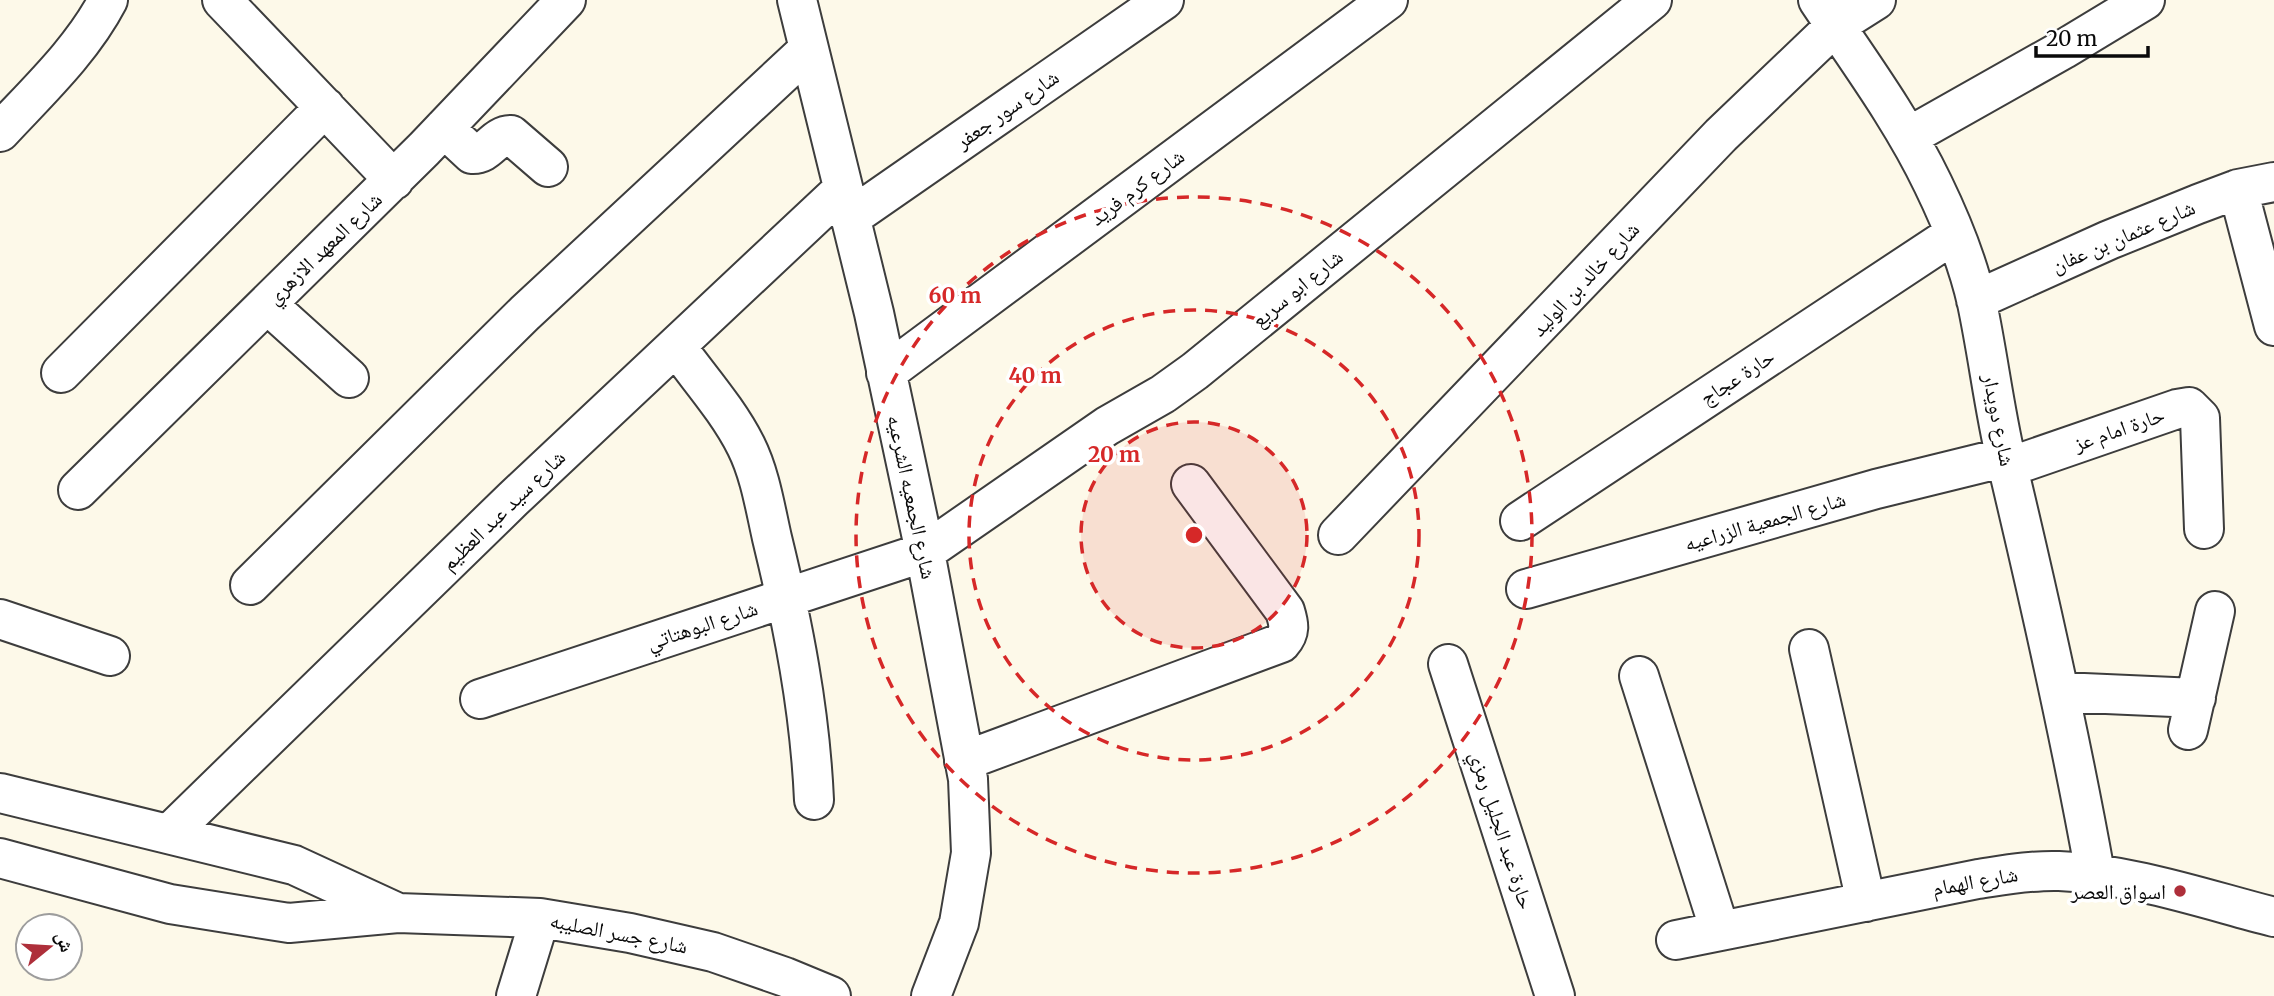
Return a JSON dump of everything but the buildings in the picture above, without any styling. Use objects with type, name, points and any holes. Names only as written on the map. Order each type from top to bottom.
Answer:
[{"type":"street","points":[[222,0],[394,180]]},
{"type":"street","name":"شارع المعهد الازهري","points":[[78,490],[394,180],[566,0]]},
{"type":"street","name":"شارع الجمعيه الشرعيه","points":[[797,0],[874,313],[925,552],[968,779],[971,853],[959,923],[931,996]]},
{"type":"street","name":"شارع سور جعفر","points":[[846,204],[1164,0]]},
{"type":"street","name":"شارع كرم فريد","points":[[886,373],[1388,0]]},
{"type":"street","name":"شارع ابو سريع","points":[[925,552],[1107,425],[1163,394],[1195,371],[1652,0]]},
{"type":"street","name":"شارع خالد بن الوليد","points":[[1338,535],[1721,135],[1826,13],[1877,0]]},
{"type":"street","points":[[1908,137],[2145,0]]},
{"type":"street","points":[[0,132],[61,67],[97,5]]},
{"type":"street","name":"شارع دويدار","points":[[1826,13],[1908,137],[1934,184],[1976,300],[2007,462],[2061,692],[2095,873]]},
{"type":"street","points":[[250,584],[525,313],[808,50]]},
{"type":"street","points":[[61,373],[325,107]]},
{"type":"street","points":[[444,128],[472,154],[477,155],[483,153],[500,137],[511,135],[548,167]]},
{"type":"street","points":[[2256,186],[2274,326]]},
{"type":"street","name":"شارع عثمان بن عفان","points":[[1976,300],[2109,240],[2256,186]]},
{"type":"street","name":"شارع سيد عبد العظيم","points":[[169,834],[513,499],[676,346],[846,204]]},
{"type":"street","name":"حارة عجاج","points":[[1520,521],[1954,234]]},
{"type":"street","points":[[267,304],[349,378]]},
{"type":"street","points":[[676,346],[746,446],[755,468],[787,598],[802,678],[812,745],[814,800]]},
{"type":"street","name":"حارة امام عز","points":[[2007,462],[2189,407],[2200,418],[2204,529]]},
{"type":"street","name":"شارع الجمعية الزراعيه","points":[[1526,589],[1876,489],[2007,462]]},
{"type":"street","points":[[964,761],[1281,643],[1288,635],[1289,625],[1285,611],[1191,484]]},
{"type":"street","name":"شارع البوهتاتي","points":[[480,699],[925,552]]},
{"type":"street","points":[[2061,692],[2192,714],[2216,611]]},
{"type":"street","points":[[0,620],[110,656]]},
{"type":"street","points":[[1809,649],[1866,902]]},
{"type":"street","name":"حارة عبد الجليل رمزي","points":[[1448,664],[1555,996]]},
{"type":"street","points":[[1639,676],[1720,931]]},
{"type":"street","name":"شارع جسر الصليبه","points":[[0,793],[293,865],[398,913]]},
{"type":"street","name":"شارع جسر الصليبه","points":[[0,858],[170,904],[289,923],[398,913],[540,918],[630,933],[713,952],[831,996]]},
{"type":"street","name":"شارع الهمام","points":[[1676,940],[2017,873],[2056,870],[2095,873],[2139,882],[2274,918]]},
{"type":"street","points":[[516,996],[540,918]]},
{"type":"place","name":"اسواق العصر","points":[[2180,891]]}]
